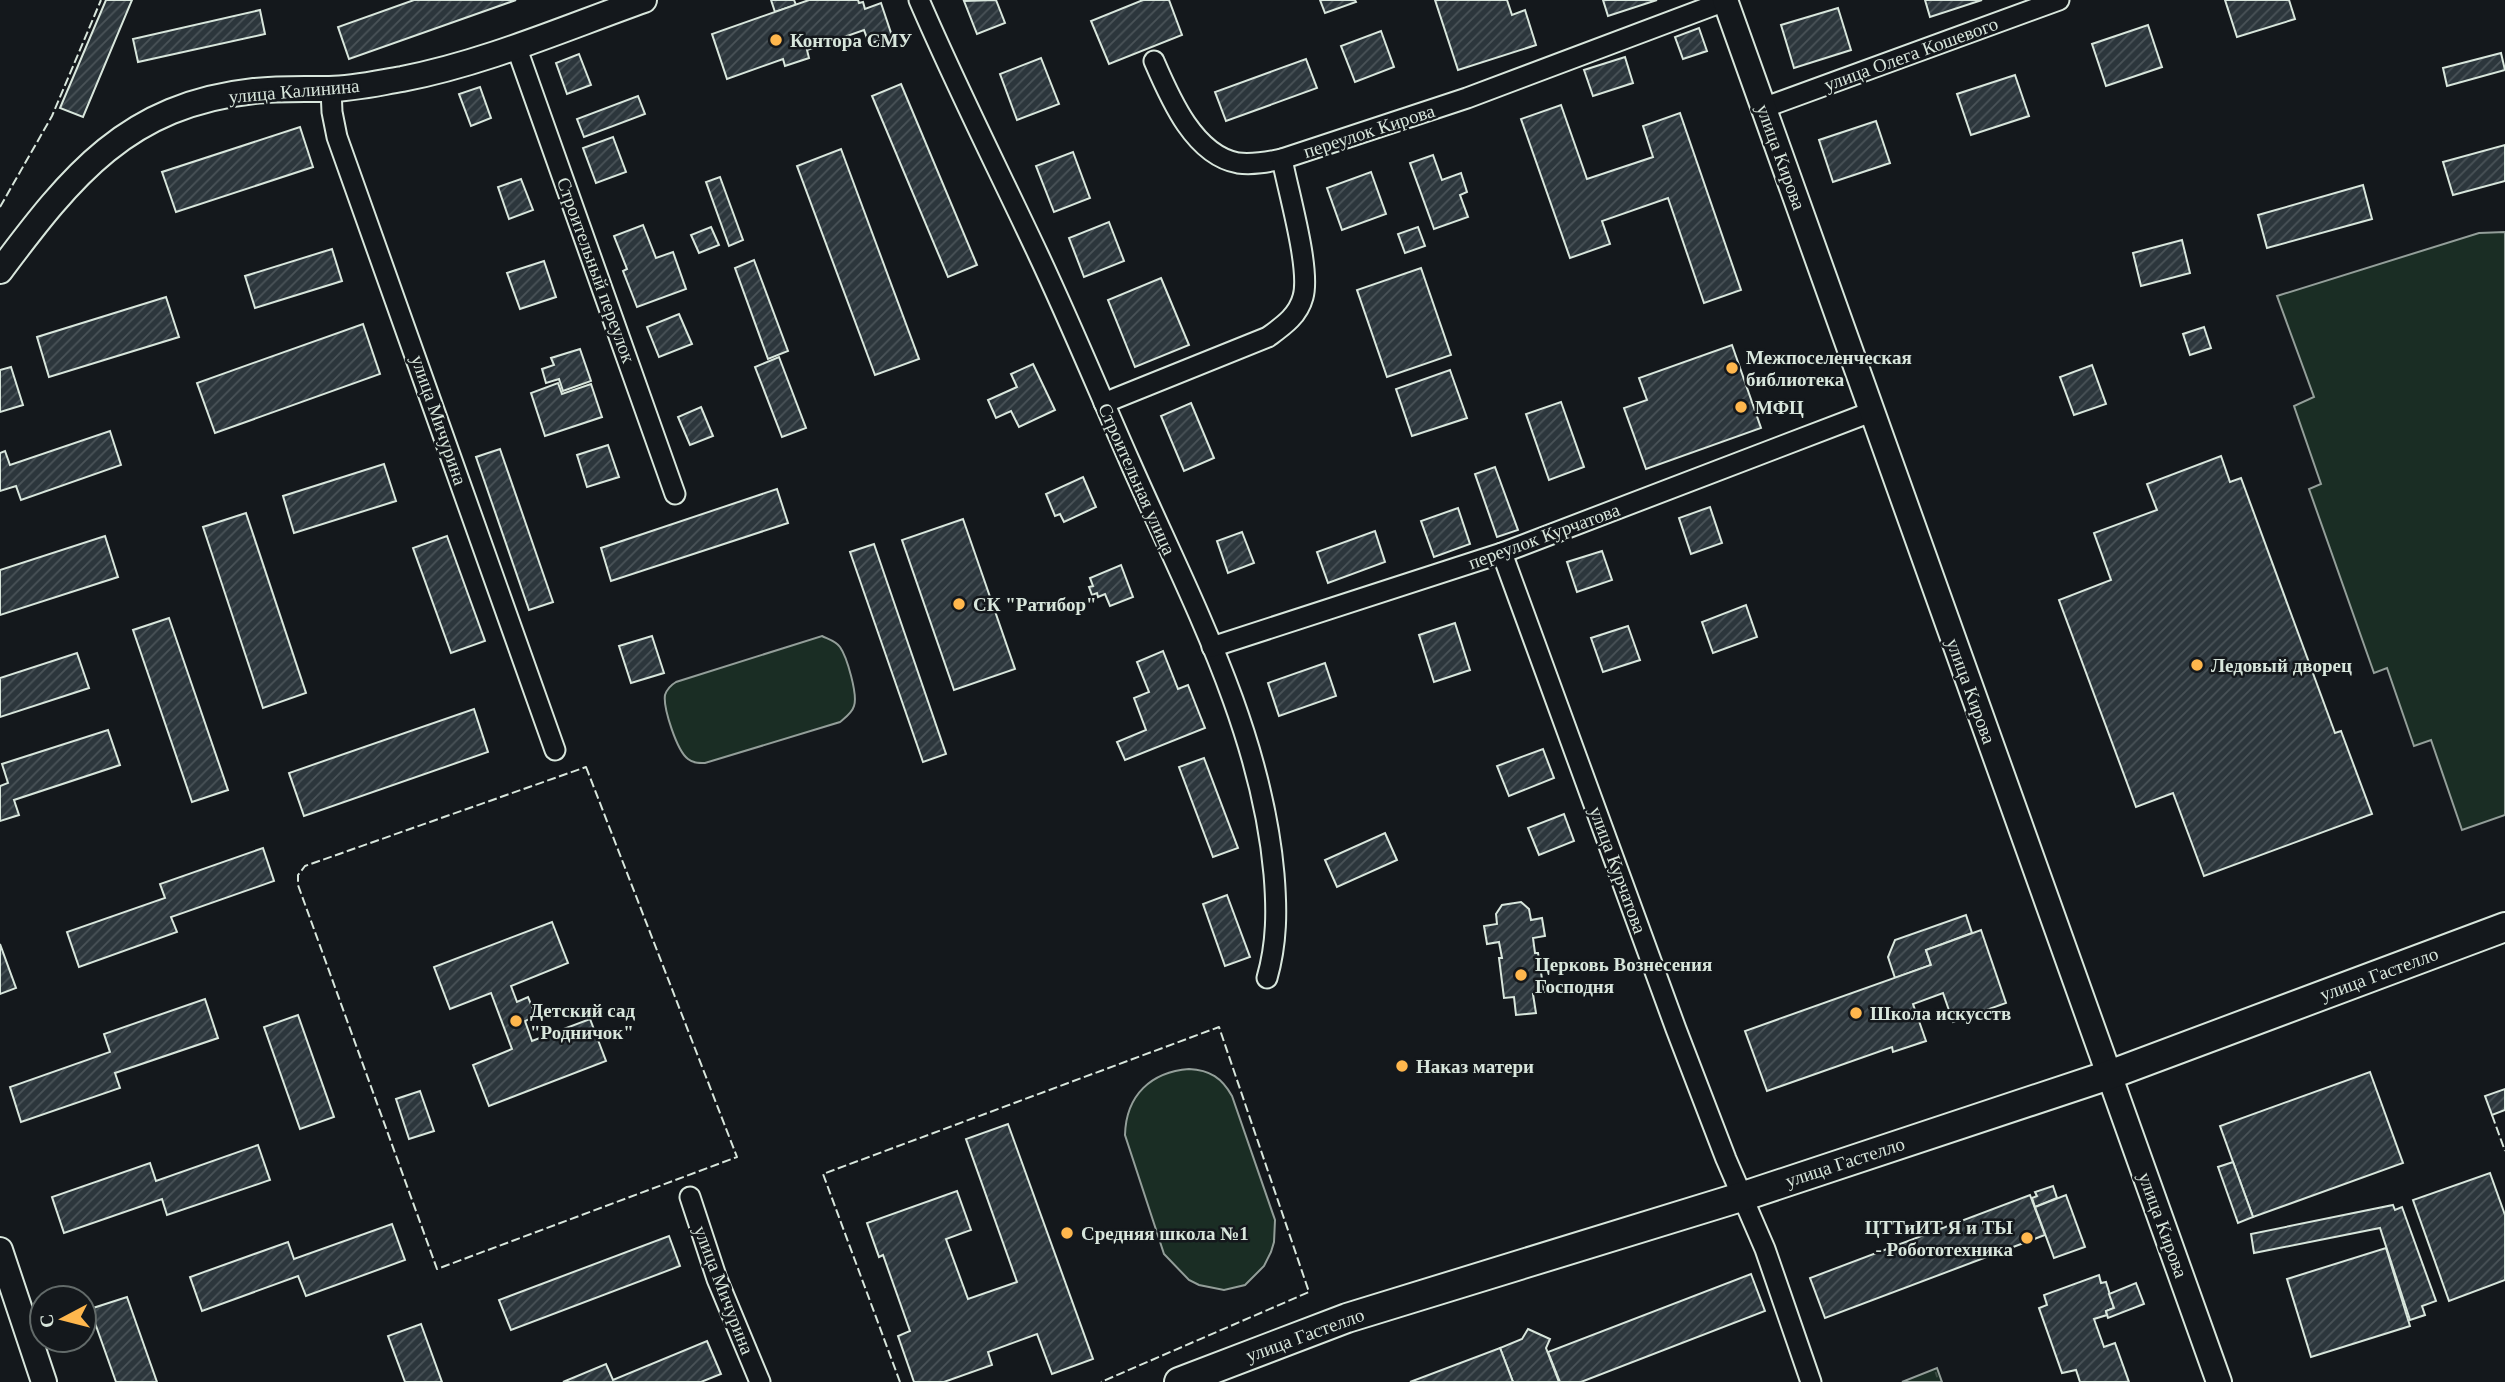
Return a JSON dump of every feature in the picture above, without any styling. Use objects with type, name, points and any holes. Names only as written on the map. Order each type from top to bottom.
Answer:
[{"type":"main road","name":"улица Гастелло","points":[[1179,1382],[1338,1321],[1744,1196],[2109,1074],[2505,927]]},
{"type":"street","name":"улица Калинина","points":[[0,271],[64,190],[93,161],[140,125],[189,104],[254,91],[331,89],[431,73],[644,0]]},
{"type":"street","name":"Строительная улица","points":[[919,0],[956,84],[1039,256],[1212,648],[1243,727],[1271,839],[1277,907],[1274,954],[1267,978]]},
{"type":"street","name":"улица Олега Кошевого","points":[[1763,108],[2059,0]]},
{"type":"street","name":"переулок Кирова","points":[[1104,403],[1268,337],[1289,322],[1303,299],[1305,275],[1282,159],[1467,98],[1725,1]]},
{"type":"street","name":"улица Кирова","points":[[1725,1],[2219,1382]]},
{"type":"street","name":"Строительный переулок","points":[[516,46],[675,494]]},
{"type":"street","points":[[1154,61],[1195,136],[1213,153],[1237,163],[1259,164],[1282,159]]},
{"type":"street","name":"улица Мичурина","points":[[331,89],[337,137],[555,750]]},
{"type":"street","name":"переулок Курчатова","points":[[1212,648],[1502,553],[1871,412]]},
{"type":"street","name":"улица Курчатова","points":[[1502,553],[1676,1029],[1726,1159],[1765,1249],[1811,1382]]},
{"type":"street","name":"улица Мичурина","points":[[690,1198],[717,1279],[760,1382]]},
{"type":"street","points":[[0,1250],[44,1382]]},
{"type":"green space","points":[[2505,232],[2505,815],[2462,830],[2431,740],[2414,746],[2387,668],[2374,673],[2309,489],[2321,484],[2294,406],[2314,397],[2277,296],[2479,233]]},
{"type":"green space","points":[[822,636],[838,645],[849,667],[855,701],[847,717],[840,722],[705,763],[688,759],[675,739],[666,709],[665,695],[672,684]]},
{"type":"green space","points":[[1189,1069],[1215,1076],[1232,1096],[1275,1220],[1274,1242],[1264,1266],[1245,1285],[1224,1290],[1189,1280],[1164,1254],[1125,1135],[1130,1108],[1143,1088],[1163,1075]]},
{"type":"green space","points":[[1937,1368],[1942,1382],[1902,1382]]},
{"type":"building","points":[[106,0],[132,0],[83,117],[60,108]]},
{"type":"building","points":[[414,0],[516,0],[349,59],[338,27]]},
{"type":"building","points":[[771,0],[794,0],[796,5],[775,12]]},
{"type":"building","name":"Контора СМУ","points":[[809,0],[858,0],[859,3],[863,2],[865,9],[881,3],[892,36],[869,44],[864,30],[807,50],[809,58],[785,66],[783,59],[727,79],[712,34]]},
{"type":"building","points":[[996,0],[1005,23],[977,34],[964,1]]},
{"type":"building","points":[[1143,0],[1169,0],[1182,35],[1109,64],[1091,21]]},
{"type":"building","points":[[1320,0],[1355,0],[1356,2],[1325,13]]},
{"type":"building","points":[[1435,0],[1507,0],[1512,15],[1525,10],[1536,45],[1458,70]]},
{"type":"building","points":[[1603,0],[1657,0],[1608,16]]},
{"type":"building","points":[[1925,0],[1982,0],[1930,17]]},
{"type":"building","points":[[2225,0],[2289,0],[2295,19],[2237,37]]},
{"type":"building","points":[[1838,8],[1851,50],[1794,68],[1781,25]]},
{"type":"building","points":[[260,10],[265,34],[138,62],[133,39]]},
{"type":"building","points":[[2148,25],[2162,67],[2106,86],[2092,44]]},
{"type":"building","points":[[1699,28],[1707,51],[1683,59],[1675,37]]},
{"type":"building","points":[[1381,31],[1394,67],[1355,82],[1341,46]]},
{"type":"building","points":[[2501,53],[2505,70],[2447,86],[2443,68]]},
{"type":"building","points":[[579,54],[591,85],[567,94],[556,63]]},
{"type":"building","points":[[1625,57],[1633,83],[1593,96],[1584,70]]},
{"type":"building","points":[[1041,58],[1059,104],[1017,120],[1000,74]]},
{"type":"building","points":[[1306,59],[1317,88],[1226,121],[1215,92]]},
{"type":"building","points":[[2015,75],[2029,116],[1971,135],[1957,94]]},
{"type":"building","points":[[901,84],[977,265],[948,277],[872,96]]},
{"type":"building","points":[[480,87],[491,118],[471,126],[459,94]]},
{"type":"building","points":[[638,96],[645,114],[584,137],[577,119]]},
{"type":"building","points":[[1561,105],[1587,179],[1653,157],[1643,126],[1680,113],[1741,290],[1704,303],[1668,198],[1602,221],[1610,244],[1570,258],[1521,119]]},
{"type":"building","points":[[1876,121],[1890,163],[1833,182],[1819,140]]},
{"type":"building","points":[[300,127],[313,167],[176,212],[162,172]]},
{"type":"building","points":[[613,137],[626,172],[596,183],[583,148]]},
{"type":"building","points":[[2505,145],[2505,181],[2453,195],[2443,162]]},
{"type":"building","points":[[841,149],[919,359],[875,375],[797,166]]},
{"type":"building","points":[[1073,152],[1090,198],[1054,212],[1036,166]]},
{"type":"building","points":[[1433,155],[1442,180],[1461,173],[1467,192],[1460,195],[1468,217],[1434,229],[1410,163]]},
{"type":"building","points":[[1371,172],[1386,214],[1342,230],[1327,188]]},
{"type":"building","points":[[720,177],[743,240],[729,246],[706,182]]},
{"type":"building","points":[[521,179],[533,210],[509,219],[498,187]]},
{"type":"building","points":[[2363,185],[2372,219],[2267,248],[2258,215]]},
{"type":"building","points":[[1109,222],[1124,261],[1084,277],[1069,238]]},
{"type":"building","points":[[643,225],[656,258],[673,252],[686,289],[637,307],[623,271],[627,269],[614,236]]},
{"type":"building","points":[[711,227],[719,245],[699,253],[691,235]]},
{"type":"building","points":[[1418,227],[1425,246],[1405,253],[1398,234]]},
{"type":"building","points":[[2182,240],[2190,273],[2141,286],[2133,253]]},
{"type":"building","points":[[332,249],[342,281],[255,308],[245,276]]},
{"type":"building","points":[[754,260],[788,351],[768,359],[735,268]]},
{"type":"building","points":[[544,261],[556,297],[520,309],[507,273]]},
{"type":"building","points":[[1421,268],[1451,355],[1387,377],[1357,290]]},
{"type":"building","points":[[1161,278],[1189,345],[1135,367],[1108,300]]},
{"type":"building","points":[[166,297],[179,337],[49,377],[37,337]]},
{"type":"building","points":[[679,314],[692,344],[659,357],[647,327]]},
{"type":"building","points":[[363,324],[380,374],[215,433],[197,383]]},
{"type":"building","points":[[2204,327],[2211,348],[2190,355],[2183,334]]},
{"type":"building","points":[[1732,345],[1761,428],[1646,469],[1624,408],[1647,400],[1639,378]]},
{"type":"building","points":[[580,349],[591,381],[563,391],[559,379],[546,383],[542,369],[554,365],[551,358]]},
{"type":"building","points":[[779,357],[806,428],[782,437],[755,367]]},
{"type":"building","points":[[1033,364],[1055,410],[1019,427],[1011,411],[996,418],[988,400],[1017,387],[1011,374]]},
{"type":"building","points":[[2092,365],[2106,404],[2074,415],[2060,377]]},
{"type":"building","points":[[11,367],[23,405],[0,412],[0,370]]},
{"type":"building","points":[[1450,370],[1467,418],[1412,436],[1396,389]]},
{"type":"building","points":[[558,383],[562,394],[591,384],[602,417],[545,436],[531,393]]},
{"type":"building","points":[[1561,402],[1584,467],[1549,480],[1526,414]]},
{"type":"building","points":[[1191,403],[1214,458],[1184,471],[1161,416]]},
{"type":"building","points":[[701,407],[713,436],[690,445],[678,417]]},
{"type":"building","points":[[110,431],[121,465],[21,500],[16,486],[0,491],[0,453],[5,451],[10,465]]},
{"type":"building","points":[[608,445],[619,477],[587,487],[577,455]]},
{"type":"building","points":[[500,449],[553,602],[529,610],[476,457]]},
{"type":"building","name":"Ледовый дворец","points":[[2221,456],[2230,482],[2241,478],[2335,733],[2341,731],[2372,814],[2204,876],[2173,793],[2136,807],[2059,600],[2111,580],[2094,533],[2157,510],[2147,484]]},
{"type":"building","points":[[384,464],[396,501],[294,533],[283,496]]},
{"type":"building","points":[[1495,467],[1518,530],[1497,537],[1475,474]]},
{"type":"building","points":[[1083,477],[1096,507],[1064,522],[1060,514],[1055,516],[1046,494]]},
{"type":"building","points":[[777,489],[788,523],[611,581],[601,548]]},
{"type":"building","points":[[1710,507],[1722,543],[1691,554],[1679,518]]},
{"type":"building","points":[[1458,508],[1470,544],[1434,557],[1421,521]]},
{"type":"building","points":[[246,513],[306,693],[263,708],[203,527]]},
{"type":"building","name":"СК \"Ратибор\"","points":[[963,519],[1015,669],[954,690],[902,540]]},
{"type":"building","points":[[1375,531],[1385,562],[1328,583],[1317,552]]},
{"type":"building","points":[[1242,532],[1254,563],[1228,573],[1217,541]]},
{"type":"building","points":[[105,536],[118,577],[0,615],[0,570]]},
{"type":"building","points":[[447,536],[485,641],[451,653],[413,548]]},
{"type":"building","points":[[874,544],[946,754],[923,762],[850,552]]},
{"type":"building","points":[[1602,551],[1612,580],[1577,592],[1567,562]]},
{"type":"building","points":[[1121,565],[1133,597],[1110,606],[1105,594],[1098,597],[1097,593],[1092,595],[1090,578]]},
{"type":"building","points":[[1746,605],[1757,637],[1713,653],[1702,622]]},
{"type":"building","points":[[169,618],[228,790],[192,802],[133,630]]},
{"type":"building","points":[[1455,623],[1470,670],[1434,682],[1419,635]]},
{"type":"building","points":[[1628,626],[1640,660],[1603,672],[1591,638]]},
{"type":"building","points":[[652,636],[664,673],[631,683],[619,646]]},
{"type":"building","points":[[1163,651],[1178,689],[1188,685],[1205,728],[1125,760],[1117,742],[1146,730],[1134,698],[1149,692],[1137,662]]},
{"type":"building","points":[[77,653],[89,688],[0,717],[0,678]]},
{"type":"building","points":[[1325,663],[1336,696],[1279,716],[1268,683]]},
{"type":"building","points":[[474,709],[488,752],[304,816],[289,773]]},
{"type":"building","points":[[108,730],[120,765],[14,800],[19,815],[0,821],[0,786],[8,783],[2,764]]},
{"type":"building","points":[[1543,749],[1554,778],[1509,796],[1497,766]]},
{"type":"building","points":[[1204,758],[1238,848],[1213,857],[1179,767]]},
{"type":"building","points":[[1564,814],[1574,841],[1539,855],[1528,828]]},
{"type":"building","points":[[1385,833],[1397,860],[1337,887],[1325,860]]},
{"type":"building","points":[[263,848],[274,881],[171,917],[177,932],[79,967],[67,932],[165,898],[160,884]]},
{"type":"building","points":[[1227,895],[1250,957],[1225,966],[1203,904]]},
{"type":"building","name":"Церковь Вознесения Господня","points":[[1521,902],[1529,909],[1531,920],[1542,918],[1545,936],[1533,938],[1544,992],[1533,994],[1536,1013],[1516,1015],[1514,997],[1504,998],[1499,942],[1487,944],[1484,926],[1497,924],[1496,914],[1502,905]]},
{"type":"building","points":[[1966,915],[1972,933],[1926,950],[1931,965],[1895,978],[1888,957],[1895,940]]},
{"type":"building","points":[[552,922],[568,963],[511,986],[517,1002],[528,997],[536,1016],[525,1021],[532,1041],[590,1019],[606,1061],[489,1106],[473,1065],[512,1049],[491,993],[450,1009],[434,967]]},
{"type":"building","name":"Школа искусств","points":[[1981,930],[2006,1003],[1953,1022],[1943,993],[1913,1004],[1926,1041],[1893,1052],[1892,1047],[1767,1091],[1745,1031],[1931,965],[1926,950]]},
{"type":"building","points":[[0,944],[16,988],[0,994]]},
{"type":"building","points":[[205,999],[218,1038],[115,1073],[120,1088],[21,1122],[10,1087],[110,1052],[104,1034]]},
{"type":"building","points":[[298,1015],[334,1117],[300,1129],[264,1027]]},
{"type":"building","points":[[2370,1072],[2403,1163],[2253,1217],[2220,1126]]},
{"type":"building","points":[[2505,1089],[2505,1110],[2492,1115],[2485,1096]]},
{"type":"building","points":[[420,1091],[434,1131],[409,1139],[396,1099]]},
{"type":"building","points":[[1008,1124],[1093,1359],[1052,1374],[1037,1334],[988,1352],[992,1365],[944,1382],[914,1382],[898,1336],[910,1331],[883,1255],[879,1257],[867,1223],[957,1191],[971,1230],[946,1239],[968,1299],[1017,1282],[966,1139]]},
{"type":"building","points":[[258,1145],[270,1180],[167,1215],[162,1199],[64,1233],[52,1197],[150,1163],[156,1181]]},
{"type":"building","points":[[2233,1162],[2253,1217],[2238,1223],[2218,1167]]},
{"type":"building","points":[[2490,1173],[2505,1215],[2505,1280],[2449,1301],[2413,1200]]},
{"type":"building","points":[[2053,1186],[2057,1198],[2035,1207],[2032,1198],[2037,1196],[2035,1192]]},
{"type":"building","points":[[2030,1195],[2045,1235],[1825,1318],[1810,1278]]},
{"type":"building","points":[[2066,1195],[2085,1247],[2054,1258],[2035,1207]]},
{"type":"building","points":[[2393,1205],[2395,1210],[2402,1207],[2436,1301],[2422,1306],[2425,1315],[2410,1320],[2380,1228],[2254,1253],[2251,1234]]},
{"type":"building","points":[[392,1224],[405,1260],[306,1296],[298,1276],[202,1311],[190,1277],[288,1242],[294,1259]]},
{"type":"building","points":[[669,1236],[680,1266],[511,1330],[499,1300]]},
{"type":"building","points":[[2386,1248],[2410,1326],[2311,1357],[2287,1279]]},
{"type":"building","points":[[1751,1274],[1765,1311],[1581,1382],[1560,1382],[1548,1352]]},
{"type":"building","points":[[2099,1275],[2101,1283],[2106,1282],[2114,1308],[2106,1311],[2107,1315],[2094,1319],[2104,1347],[2115,1343],[2129,1382],[2080,1382],[2076,1370],[2062,1373],[2039,1308],[2047,1305],[2044,1295]]},
{"type":"building","points":[[2136,1283],[2144,1304],[2108,1318],[2106,1311],[2114,1308],[2109,1294]]},
{"type":"building","points":[[127,1297],[157,1382],[116,1382],[98,1331],[98,1306]]},
{"type":"building","points":[[421,1324],[442,1382],[405,1382],[388,1336]]},
{"type":"building","points":[[1528,1329],[1550,1339],[1546,1348],[1559,1382],[1513,1382],[1500,1348],[1522,1339]]},
{"type":"building","points":[[707,1341],[721,1374],[701,1382],[563,1382],[606,1364],[613,1380]]},
{"type":"building","points":[[1500,1348],[1513,1382],[1410,1382]]},
{"type":"fence","points":[[0,207],[52,116],[101,0]]},
{"type":"fence","points":[[586,767],[737,1157],[437,1269],[298,885],[298,875],[305,866],[586,767]]},
{"type":"fence","points":[[900,1382],[823,1174],[1219,1027],[1309,1292],[1101,1382]]},
{"type":"fence","points":[[2492,1115],[2505,1151]]},
{"type":"place","name":"Контора СМУ","points":[[776,40]]},
{"type":"place","name":"Межпоселенческая библиотека","points":[[1732,368]]},
{"type":"place","name":"МФЦ","points":[[1741,407]]},
{"type":"place","name":"СК \"Ратибор\"","points":[[959,604]]},
{"type":"place","name":"Ледовый дворец","points":[[2197,665]]},
{"type":"place","name":"Церковь Вознесения Господня","points":[[1521,975]]},
{"type":"place","name":"Школа искусств","points":[[1856,1013]]},
{"type":"place","name":"Детский сад \"Родничок\"","points":[[516,1021]]},
{"type":"place","name":"Наказ матери","points":[[1402,1066]]},
{"type":"place","name":"Средняя школа №1","points":[[1067,1233]]},
{"type":"place","name":"ЦТТиИТ Я и ТЫ - Робототехника","points":[[2027,1238]]}]
